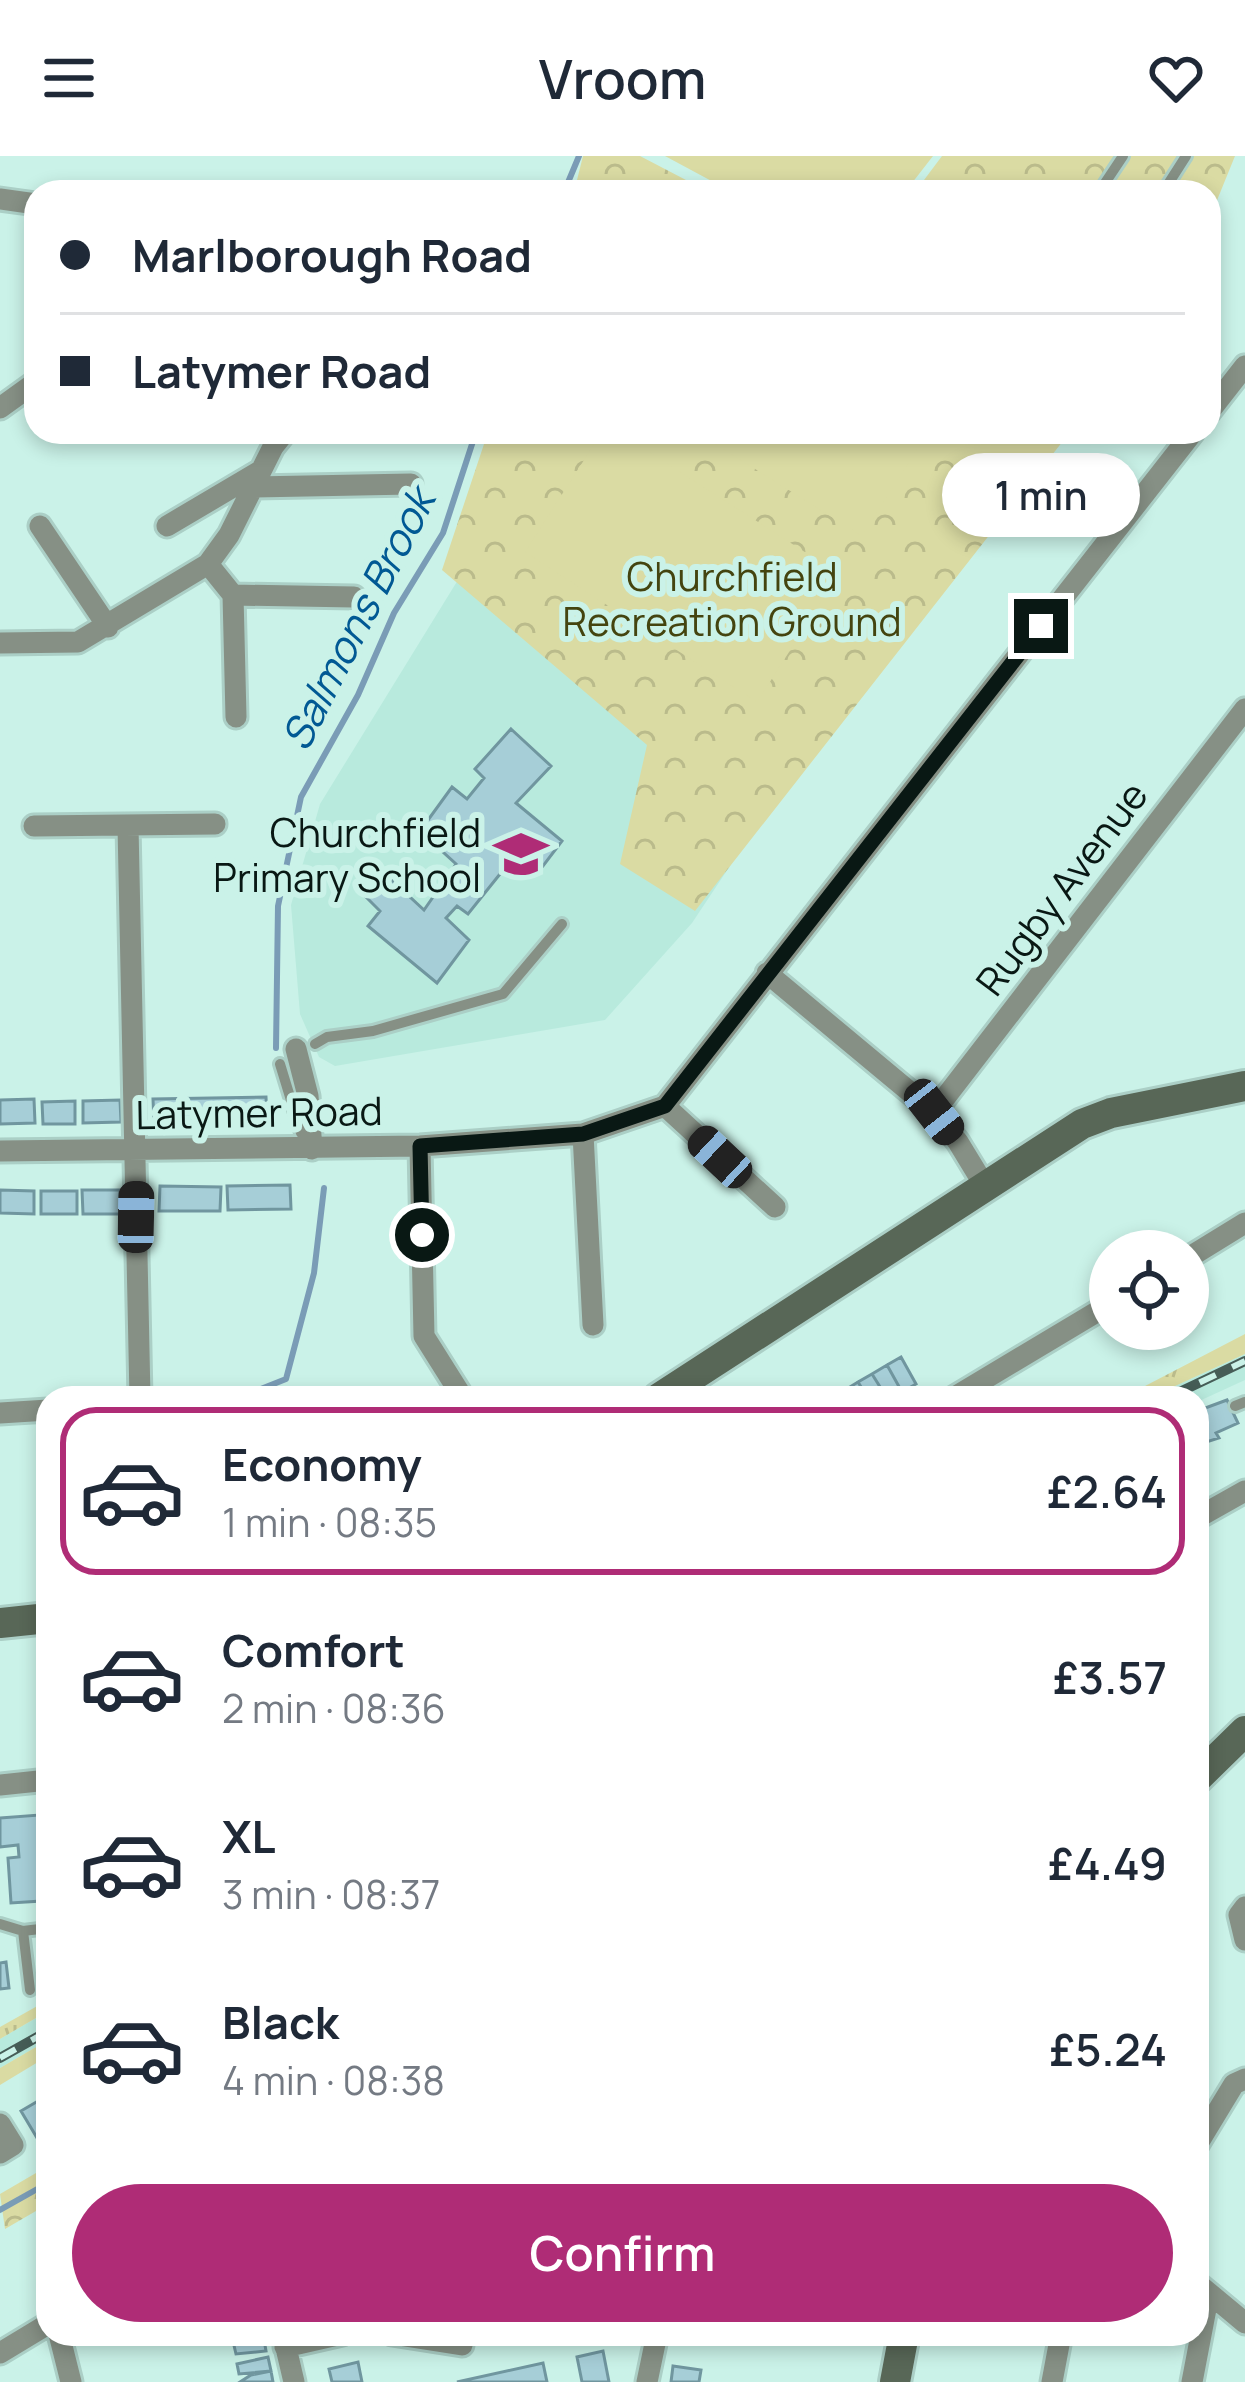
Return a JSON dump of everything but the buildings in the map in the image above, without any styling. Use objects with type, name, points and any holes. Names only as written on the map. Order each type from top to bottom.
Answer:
[{"type":"street","points":[[1221,397],[1245,366]]},
{"type":"street","points":[[0,643],[78,642],[208,564],[229,535],[275,444]]},
{"type":"street","points":[[775,1208],[665,1106],[1184,444]]},
{"type":"street","points":[[167,526],[258,479],[412,484]]},
{"type":"street","points":[[40,526],[108,627]]},
{"type":"street","points":[[208,564],[233,595],[236,717]]},
{"type":"street","points":[[233,595],[354,597]]},
{"type":"street","name":"Rugby Avenue","points":[[934,1112],[1245,709]]},
{"type":"street","points":[[34,826],[215,824]]},
{"type":"street","points":[[128,826],[140,1386]]},
{"type":"street","points":[[767,973],[934,1112],[986,1188]]},
{"type":"street","points":[[298,1053],[308,1096],[307,1149]]},
{"type":"street","points":[[678,1386],[1059,1138],[1111,1113],[1245,1086]]},
{"type":"street","name":"Latymer Road","points":[[0,1151],[420,1146],[583,1134],[665,1106]]},
{"type":"street","points":[[583,1134],[593,1325]]},
{"type":"street","points":[[420,1146],[424,1336],[455,1386]]},
{"type":"street","points":[[1209,1245],[1245,1223]]},
{"type":"street","points":[[973,1386],[1089,1317]]},
{"type":"street","points":[[0,1413],[36,1411]]},
{"type":"street","points":[[1209,1511],[1245,1491]]},
{"type":"street","points":[[0,1623],[36,1619]]},
{"type":"street","points":[[1209,1766],[1245,1732]]},
{"type":"street","points":[[0,1785],[36,1781]]},
{"type":"street","points":[[1245,1907],[1239,1915],[1245,1940]]},
{"type":"street","points":[[1209,2125],[1234,2084],[1245,2079]]},
{"type":"street","points":[[0,2124],[13,2145],[0,2153]]},
{"type":"street","points":[[1209,2293],[1245,2323]]},
{"type":"street","points":[[0,2353],[36,2331]]},
{"type":"street","points":[[62,2346],[71,2382]]},
{"type":"street","points":[[285,2346],[294,2382]]},
{"type":"street","points":[[647,2382],[654,2346]]},
{"type":"street","points":[[895,2382],[902,2346]]},
{"type":"street","points":[[1052,2382],[1059,2346]]},
{"type":"street","points":[[1192,2382],[1196,2346]]},
{"type":"lane","points":[[298,1053],[327,1037],[373,1031],[503,994],[562,924]]},
{"type":"lane","points":[[0,1924],[36,1929]]},
{"type":"lane","points":[[22,1930],[30,1990]]},
{"type":"shaded area","name":"Churchfield Primary School","points":[[477,549],[793,771],[692,923],[605,1020],[335,1066],[319,1057],[300,1014],[291,905],[320,804]]},
{"type":"shaded area","points":[[1245,1354],[1245,1380],[1209,1396],[1209,1386],[1175,1386]]},
{"type":"shaded area","points":[[36,2018],[36,2047],[0,2068],[0,2039]]},
{"type":"green space","points":[[583,156],[640,156],[686,180],[577,180]]},
{"type":"green space","points":[[665,156],[933,156],[914,180],[710,180]]},
{"type":"green space","points":[[942,156],[1235,156],[1221,190],[1221,180],[924,180]]},
{"type":"green space","name":"Churchfield Recreation Ground","points":[[484,444],[1061,444],[695,911],[620,864],[647,745],[442,570]]},
{"type":"green space","points":[[594,444],[637,444],[839,574],[757,702],[525,552]]},
{"type":"green space","points":[[715,444],[920,444],[862,536]]},
{"type":"green space","points":[[1245,1334],[1245,1354],[1175,1386],[1145,1386]]},
{"type":"green space","points":[[36,2007],[36,2018],[0,2039],[0,2027]]},
{"type":"green space","points":[[36,2047],[36,2063],[0,2085],[0,2068]]},
{"type":"green space","points":[[36,2173],[36,2211],[5,2229],[0,2194]]},
{"type":"waterway","name":"Salmons Brook","points":[[569,180],[579,156]]},
{"type":"waterway","name":"Salmons Brook","points":[[276,1048],[278,906],[301,797],[358,695],[394,613],[443,533],[472,444]]},
{"type":"waterway","name":"Salmons Brook","points":[[268,1386],[286,1379],[314,1273],[324,1188]]},
{"type":"waterway","name":"Salmons Brook","points":[[0,2210],[36,2190]]},
{"type":"railway","points":[[1192,1386],[1245,1361]]},
{"type":"railway","points":[[0,2058],[36,2038]]},
{"type":"place","name":"Churchfield Primary School","points":[[521,854]]},
{"type":"route","points":[[422,1235],[420,1146],[583,1134],[665,1106],[1041,626]]}]
